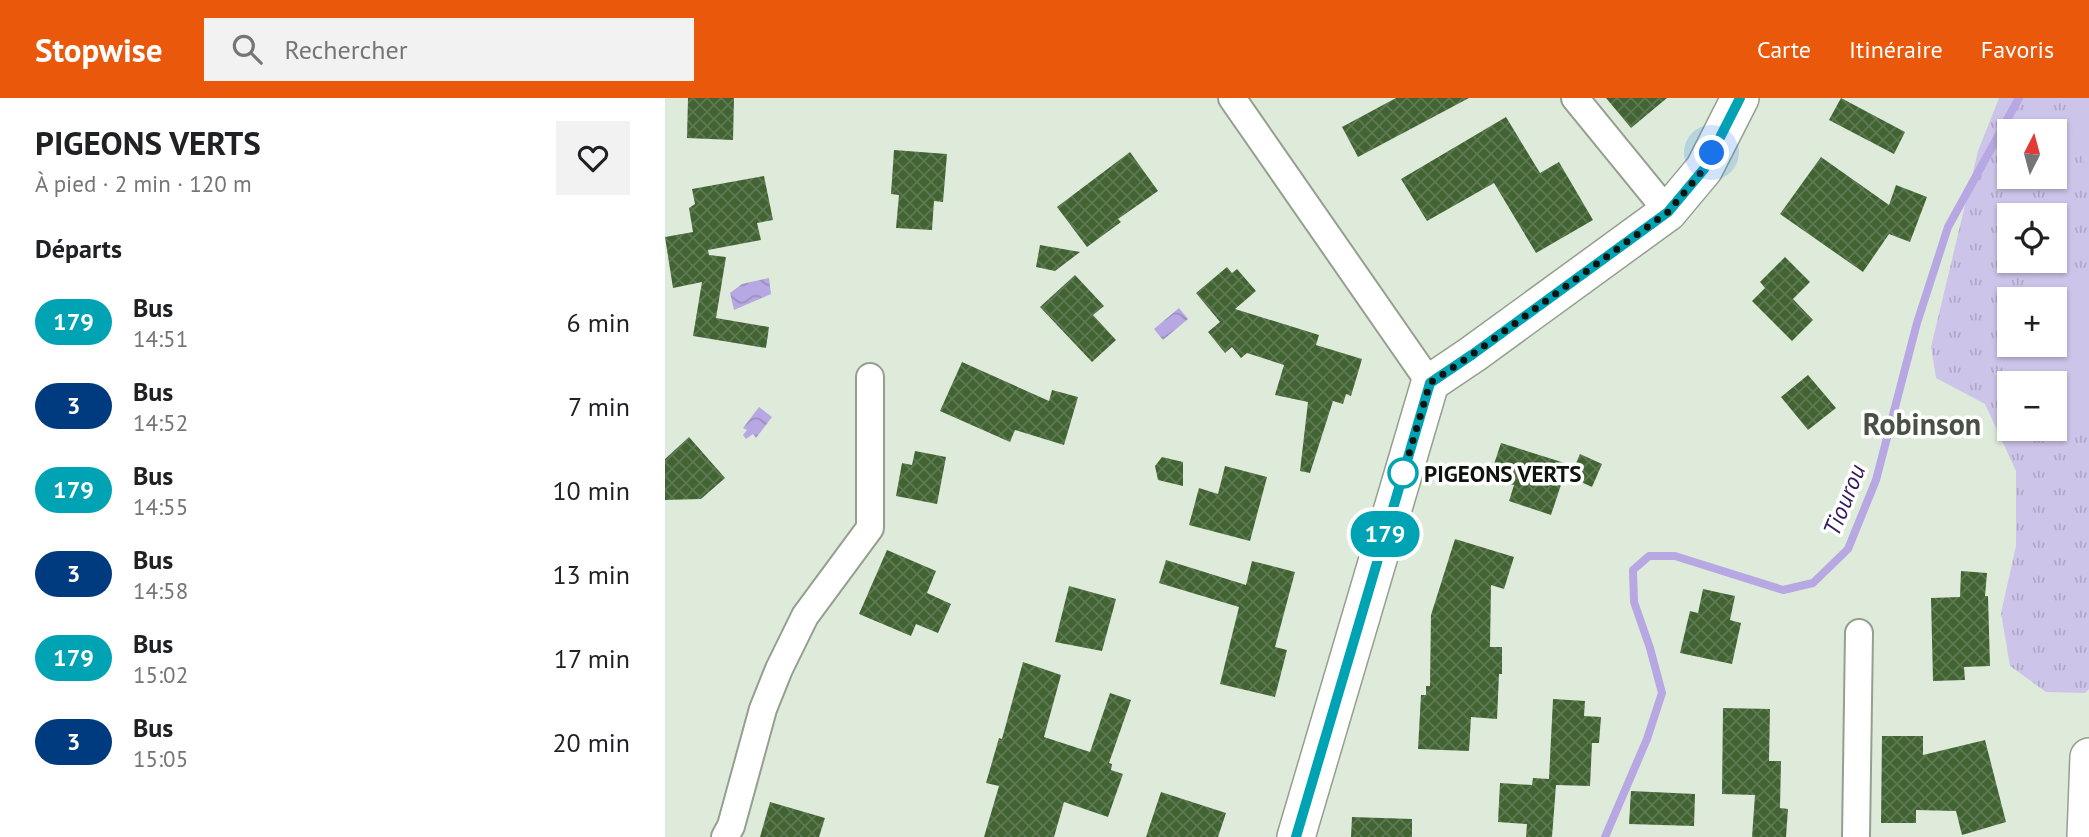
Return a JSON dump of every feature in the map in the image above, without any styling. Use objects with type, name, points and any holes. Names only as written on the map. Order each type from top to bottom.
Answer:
[{"type":"street","points":[[1232,98],[1430,383]]},
{"type":"street","points":[[1575,98],[1668,212]]},
{"type":"street","points":[[1296,837],[1430,383],[1668,212],[1704,169],[1740,98]]},
{"type":"street","points":[[725,837],[731,825],[763,709],[779,669],[805,616],[870,528],[870,377]]},
{"type":"street","points":[[1856,837],[1859,633]]},
{"type":"street","points":[[2086,837],[2089,757]]},
{"type":"green space","points":[[1999,98],[2089,98],[2089,689],[2085,693],[2046,692],[2010,666],[2001,613],[2016,546],[2016,471],[2002,441],[2067,441],[2067,371],[1997,371],[1997,430],[1985,404],[1936,378],[1931,347],[1978,151]]},
{"type":"green space","points":[[2075,98],[2089,98],[2089,172],[2072,138]]},
{"type":"green space","points":[[2067,267],[2089,269],[2089,427],[2067,425],[2067,371],[2025,371],[2026,357],[2067,357],[2067,287],[2033,287],[2034,273],[2067,273]]},
{"type":"water","points":[[769,278],[771,294],[734,310],[730,293],[742,284]]},
{"type":"water","points":[[1179,308],[1188,319],[1163,340],[1154,329]]},
{"type":"water","points":[[759,407],[772,417],[756,438],[753,434],[746,439],[743,435],[747,430],[743,428]]},
{"type":"building","points":[[688,98],[734,98],[733,140],[687,138]]},
{"type":"building","points":[[1396,98],[1469,98],[1358,157],[1342,127]]},
{"type":"building","points":[[1606,98],[1667,98],[1631,128]]},
{"type":"building","points":[[1841,98],[1905,132],[1894,154],[1829,120]]},
{"type":"building","points":[[1506,117],[1540,173],[1559,162],[1593,220],[1536,253],[1494,183],[1427,221],[1401,179]]},
{"type":"building","points":[[894,150],[947,154],[943,202],[934,201],[932,230],[896,228],[899,195],[891,194]]},
{"type":"building","points":[[1130,152],[1158,191],[1118,219],[1121,222],[1087,247],[1057,207]]},
{"type":"building","points":[[1821,157],[1889,205],[1896,185],[1927,197],[1910,242],[1889,234],[1863,272],[1780,214]]},
{"type":"building","points":[[764,176],[773,220],[757,223],[761,240],[708,250],[709,255],[726,257],[716,318],[769,327],[766,348],[693,336],[702,282],[673,288],[665,237],[693,232],[689,208],[695,204],[692,189]]},
{"type":"building","points":[[1040,245],[1080,252],[1055,271],[1036,267]]},
{"type":"building","points":[[1785,257],[1810,282],[1793,299],[1813,320],[1792,341],[1752,301],[1765,288],[1760,282]]},
{"type":"building","points":[[1227,267],[1232,273],[1237,269],[1256,291],[1235,309],[1319,335],[1316,345],[1362,359],[1351,396],[1346,394],[1343,404],[1333,401],[1310,473],[1300,471],[1308,402],[1275,395],[1284,365],[1247,353],[1241,358],[1232,347],[1225,353],[1208,332],[1220,322],[1196,293]]},
{"type":"building","points":[[1075,275],[1104,306],[1093,315],[1116,340],[1092,362],[1040,307]]},
{"type":"building","points":[[962,362],[1049,401],[1052,390],[1078,397],[1064,445],[1015,430],[1010,442],[940,411]]},
{"type":"building","points":[[1808,375],[1836,408],[1808,430],[1781,397]]},
{"type":"building","points":[[689,437],[725,478],[701,499],[665,500],[665,459]]},
{"type":"building","points":[[1501,443],[1568,464],[1551,515],[1509,501],[1514,485],[1504,483],[1509,469],[1494,464]]},
{"type":"building","points":[[915,451],[946,457],[937,504],[896,496],[902,463],[912,465]]},
{"type":"building","points":[[1580,454],[1602,464],[1592,487],[1570,477]]},
{"type":"building","points":[[1162,457],[1183,462],[1183,486],[1158,480],[1155,466]]},
{"type":"building","points":[[1225,466],[1267,477],[1250,541],[1189,525],[1199,488],[1218,494]]},
{"type":"building","points":[[1455,539],[1514,557],[1504,589],[1491,585],[1490,647],[1502,647],[1497,719],[1471,717],[1469,751],[1418,749],[1421,695],[1426,695],[1426,686],[1430,686],[1431,615]]},
{"type":"building","points":[[887,550],[936,571],[927,593],[951,604],[938,633],[916,624],[911,636],[859,614]]},
{"type":"building","points":[[1166,560],[1246,585],[1252,561],[1295,572],[1275,647],[1287,650],[1275,697],[1220,684],[1239,607],[1159,583]]},
{"type":"building","points":[[1961,571],[1987,573],[1985,596],[1988,596],[1990,666],[1964,667],[1965,680],[1933,681],[1931,598],[1960,597]]},
{"type":"building","points":[[1069,586],[1116,599],[1102,651],[1055,642]]},
{"type":"building","points":[[1703,589],[1735,596],[1730,620],[1741,623],[1732,664],[1680,653],[1690,611],[1698,613]]},
{"type":"building","points":[[1023,662],[1061,675],[1044,737],[1090,752],[1110,693],[1131,700],[1109,763],[1112,764],[1111,770],[1123,774],[1108,817],[1064,802],[1054,837],[984,837],[999,786],[986,783],[999,738],[1002,739]]},
{"type":"building","points":[[1553,699],[1585,701],[1584,716],[1601,717],[1599,743],[1592,743],[1590,786],[1556,785],[1552,837],[1526,837],[1527,824],[1498,822],[1500,783],[1532,785],[1533,778],[1549,779]]},
{"type":"building","points":[[1723,708],[1770,709],[1769,761],[1781,761],[1780,808],[1788,809],[1786,837],[1752,837],[1755,795],[1722,794]]},
{"type":"building","points":[[1882,736],[1923,736],[1923,755],[1985,740],[2006,822],[1962,835],[1956,811],[1916,810],[1916,823],[1881,823]]},
{"type":"building","points":[[1631,791],[1695,794],[1694,826],[1629,824]]},
{"type":"building","points":[[1161,792],[1226,813],[1218,837],[1146,837]]},
{"type":"building","points":[[770,802],[825,818],[819,837],[760,837]]},
{"type":"building","points":[[1352,817],[1412,819],[1412,837],[1351,837]]},
{"type":"waterway","name":"Tiourou","points":[[1605,837],[1647,739],[1662,693],[1634,602],[1633,570],[1649,556],[1675,556],[1783,590],[1813,583],[1848,549],[1876,480],[1917,323],[1948,227],[2019,98]]},
{"type":"bus line","name":"179","points":[[1296,837],[1430,383],[1668,212],[1704,169],[1740,98]]},
{"type":"place","name":"PIGEONS VERTS","points":[[1403,473]]},
{"type":"district","name":"Robinson","points":[[1922,423]]},
{"type":"route","points":[[1403,473],[1401,481],[1430,383],[1668,212],[1704,169],[1712,153]]}]
